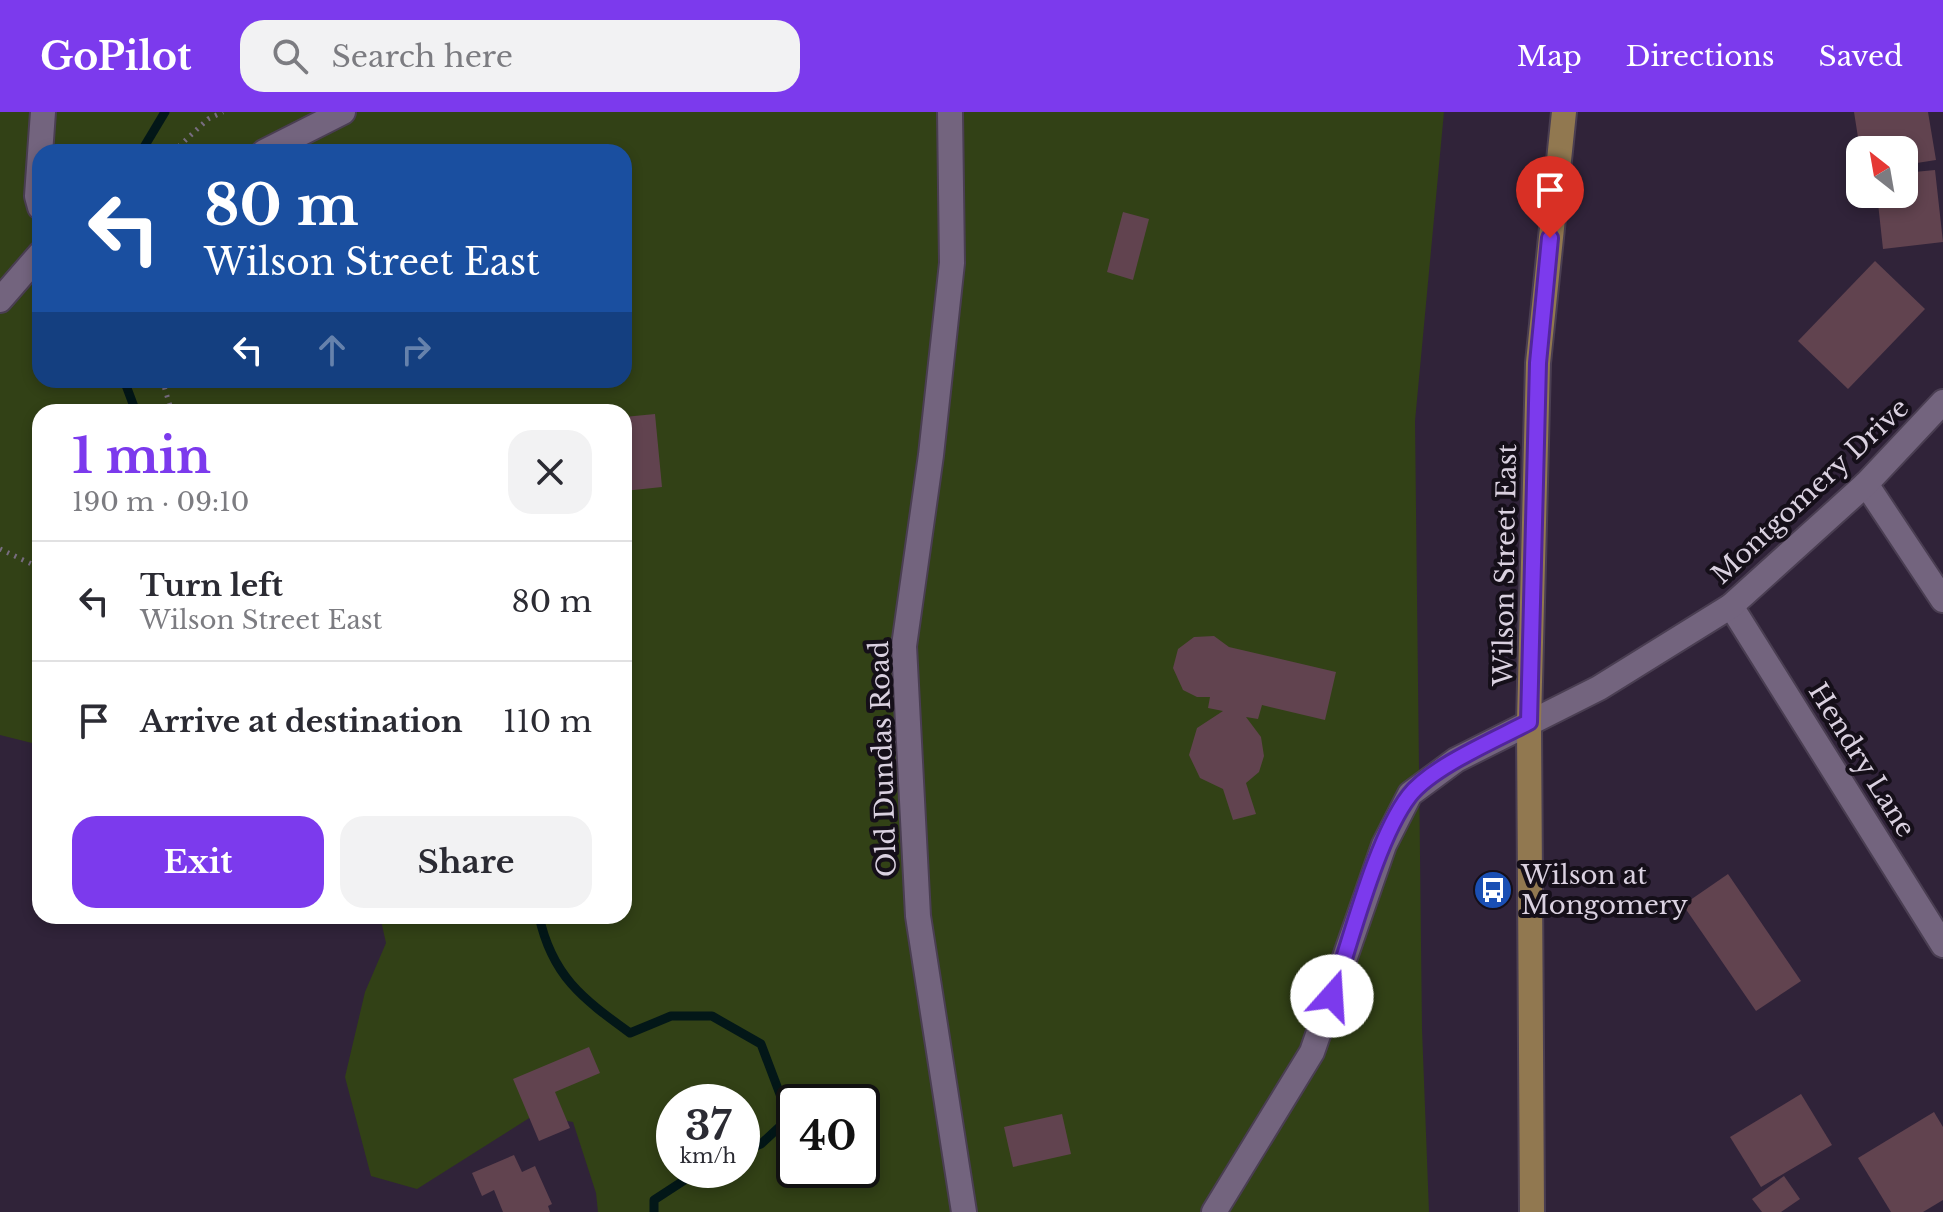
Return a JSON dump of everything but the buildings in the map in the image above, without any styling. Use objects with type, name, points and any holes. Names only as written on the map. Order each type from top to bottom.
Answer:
[{"type":"main road","name":"Wilson Street East","points":[[1532,1212],[1529,722],[1538,363],[1564,112]]},
{"type":"street","points":[[40,144],[43,112]]},
{"type":"street","points":[[280,144],[343,112]]},
{"type":"street","name":"Old Dundas Road","points":[[950,112],[952,263],[931,455],[904,646],[918,916],[964,1212]]},
{"type":"street","points":[[0,300],[32,263]]},
{"type":"street","name":"Montgomery Drive","points":[[1214,1212],[1312,1052],[1384,845],[1410,794],[1456,760],[1599,688],[1731,606],[1866,484],[1943,402]]},
{"type":"street","points":[[1866,484],[1943,600]]},
{"type":"street","name":"Hendry Lane","points":[[1731,606],[1943,945]]},
{"type":"path","points":[[181,144],[208,119],[223,112]]},
{"type":"path","points":[[0,549],[32,564]]},
{"type":"green space","points":[[0,112],[1444,112],[1415,421],[1422,1029],[1429,1212],[598,1212],[596,1193],[573,1122],[534,1115],[417,1189],[371,1176],[345,1077],[365,992],[386,943],[382,924],[632,924],[632,404],[32,404],[32,743],[0,735]]},
{"type":"waterway","points":[[146,144],[165,112]]},
{"type":"waterway","points":[[127,388],[133,404]]},
{"type":"waterway","points":[[541,924],[552,955],[571,984],[630,1033],[671,1016],[712,1016],[761,1044],[789,1118],[760,1144]]},
{"type":"waterway","points":[[654,1212],[654,1200],[672,1188]]},
{"type":"place","name":"Wilson at Mongomery","points":[[1493,890]]},
{"type":"route","points":[[1332,996],[1384,845],[1410,794],[1456,760],[1529,722],[1538,363],[1550,238]]}]
